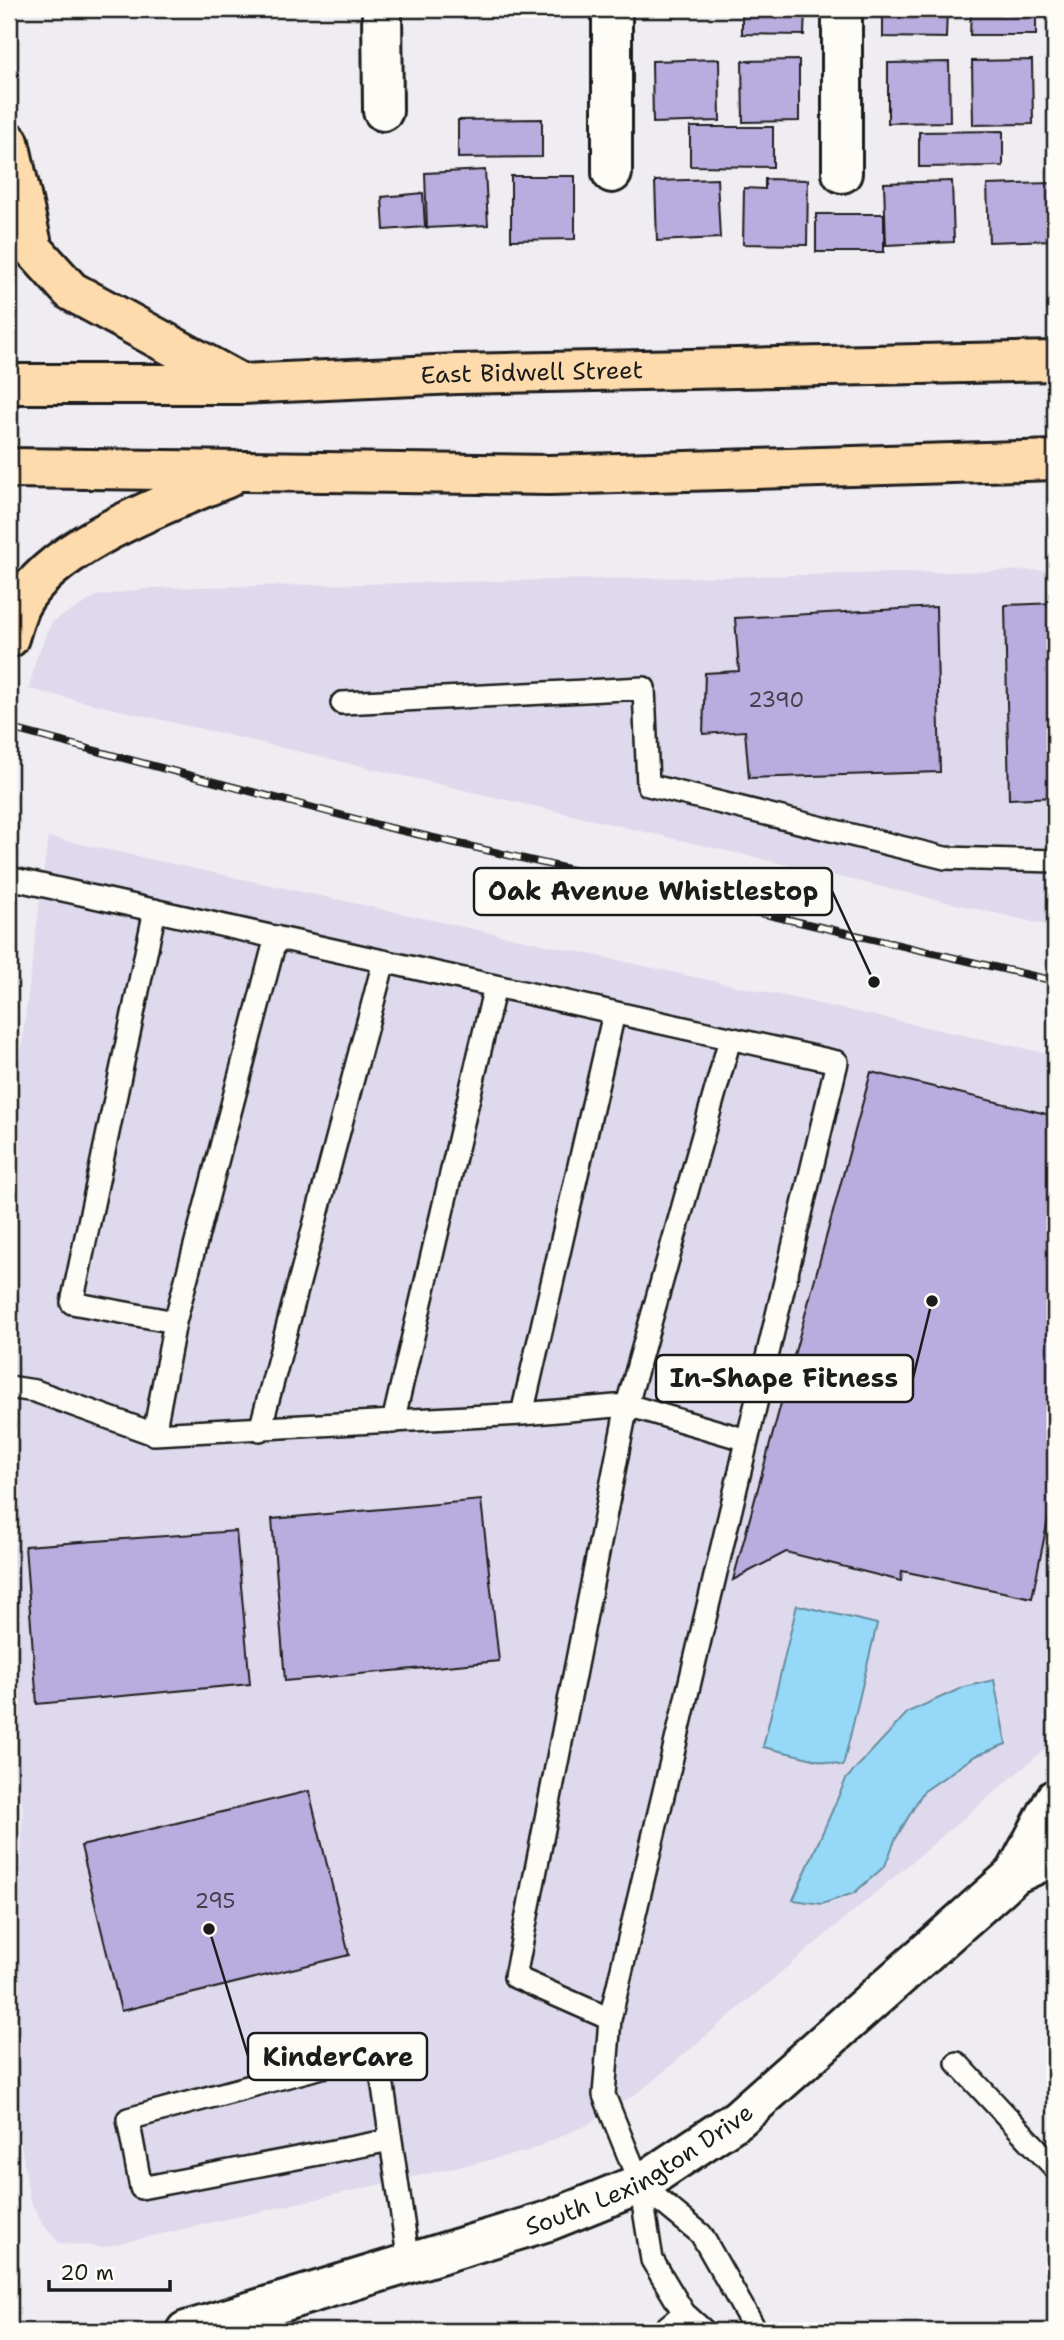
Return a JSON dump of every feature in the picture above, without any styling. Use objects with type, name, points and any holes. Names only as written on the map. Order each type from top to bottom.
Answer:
[{"type":"main road","points":[[9,142],[33,249],[71,291],[242,384]]},
{"type":"main road","name":"East Bidwell Street","points":[[9,384],[40,387],[242,384],[457,374],[1055,361]]},
{"type":"main road","points":[[9,468],[549,475],[1055,460]]},
{"type":"main road","points":[[9,638],[20,605],[54,565],[131,518],[241,471]]},
{"type":"street","points":[[382,9],[383,111]]},
{"type":"street","points":[[612,9],[612,173]]},
{"type":"street","points":[[842,9],[842,173]]},
{"type":"street","name":"South Lexington Drive","points":[[1015,1874],[1055,1799]]},
{"type":"street","name":"South Lexington Drive","points":[[186,2331],[548,2221],[640,2183],[738,2119],[1015,1874],[1055,1856]]},
{"type":"lane","points":[[342,703],[645,688],[648,785],[945,858],[1055,862]]},
{"type":"lane","points":[[9,878],[837,1062],[610,2019],[604,2095],[640,2183],[652,2260],[684,2313],[704,2331]]},
{"type":"lane","points":[[155,910],[72,1303],[175,1322]]},
{"type":"lane","points":[[154,1434],[175,1322],[276,937]]},
{"type":"lane","points":[[260,1430],[384,961]]},
{"type":"lane","points":[[393,1422],[495,986]]},
{"type":"lane","points":[[522,1414],[614,1013]]},
{"type":"lane","points":[[610,2019],[516,1977],[627,1405],[730,1039]]},
{"type":"lane","points":[[9,1388],[35,1391],[154,1434],[393,1422],[627,1405],[747,1440]]},
{"type":"lane","points":[[391,2140],[141,2188],[128,2119],[378,2052],[391,2140],[409,2263]]},
{"type":"lane","points":[[957,2063],[1055,2168]]},
{"type":"lane","points":[[640,2183],[701,2234],[756,2331]]},
{"type":"lane","points":[[662,2331],[684,2313]]},
{"type":"shaded area","points":[[1055,570],[1055,927],[29,689],[36,659],[52,622],[97,596],[152,588]]},
{"type":"shaded area","points":[[48,837],[1055,1055],[1055,1741],[643,2089],[585,2126],[525,2152],[103,2247],[59,2243],[42,2223],[30,2200],[9,2068],[9,1984],[20,1892],[23,1807],[9,1751],[9,1145]]},
{"type":"water","points":[[797,1605],[877,1624],[843,1766],[763,1747]]},
{"type":"water","points":[[994,1680],[1006,1744],[975,1756],[923,1792],[895,1840],[885,1866],[854,1893],[822,1904],[793,1900],[846,1779],[908,1712],[964,1687]]},
{"type":"building","points":[[742,9],[805,9],[804,35],[742,34]]},
{"type":"building","points":[[883,9],[947,9],[946,38],[883,37]]},
{"type":"building","points":[[971,9],[1036,9],[1036,35],[970,35]]},
{"type":"building","points":[[719,59],[720,121],[653,123],[652,61]]},
{"type":"building","points":[[799,60],[799,121],[743,122],[742,61]]},
{"type":"building","points":[[1032,60],[1033,124],[973,125],[972,61]]},
{"type":"building","points":[[949,62],[950,122],[888,123],[888,63]]},
{"type":"building","points":[[542,119],[542,157],[458,158],[458,120]]},
{"type":"building","points":[[690,127],[773,127],[773,167],[690,166]]},
{"type":"building","points":[[1003,131],[1003,166],[919,167],[919,132]]},
{"type":"building","points":[[485,170],[488,225],[427,228],[425,173]]},
{"type":"building","points":[[511,176],[575,176],[575,239],[511,240]]},
{"type":"building","points":[[717,179],[720,238],[657,241],[655,181]]},
{"type":"building","points":[[765,179],[808,180],[807,245],[743,244],[744,188],[765,189]]},
{"type":"building","points":[[952,181],[954,242],[886,245],[884,183]]},
{"type":"building","points":[[1051,183],[1053,240],[989,242],[987,185]]},
{"type":"building","points":[[423,193],[425,227],[384,230],[382,197]]},
{"type":"building","points":[[816,214],[884,214],[884,252],[816,252]]},
{"type":"building","points":[[1055,603],[1055,797],[1009,799],[1005,605]]},
{"type":"building","points":[[936,607],[940,772],[749,778],[745,731],[703,734],[705,673],[739,671],[735,618]]},
{"type":"building","points":[[871,1072],[1055,1116],[1055,1485],[1032,1598],[902,1571],[901,1581],[786,1552],[733,1580]]},
{"type":"building","points":[[481,1500],[499,1661],[285,1681],[272,1519]]},
{"type":"building","points":[[236,1531],[250,1684],[37,1704],[25,1546]]},
{"type":"building","points":[[309,1791],[349,1955],[121,2011],[81,1846]]},
{"type":"railway","points":[[9,728],[386,827],[1055,981]]},
{"type":"place","name":"Oak Avenue Whistlestop","points":[[874,982]]},
{"type":"place","name":"In-Shape Fitness","points":[[932,1301]]},
{"type":"place","name":"KinderCare","points":[[209,1929]]}]
